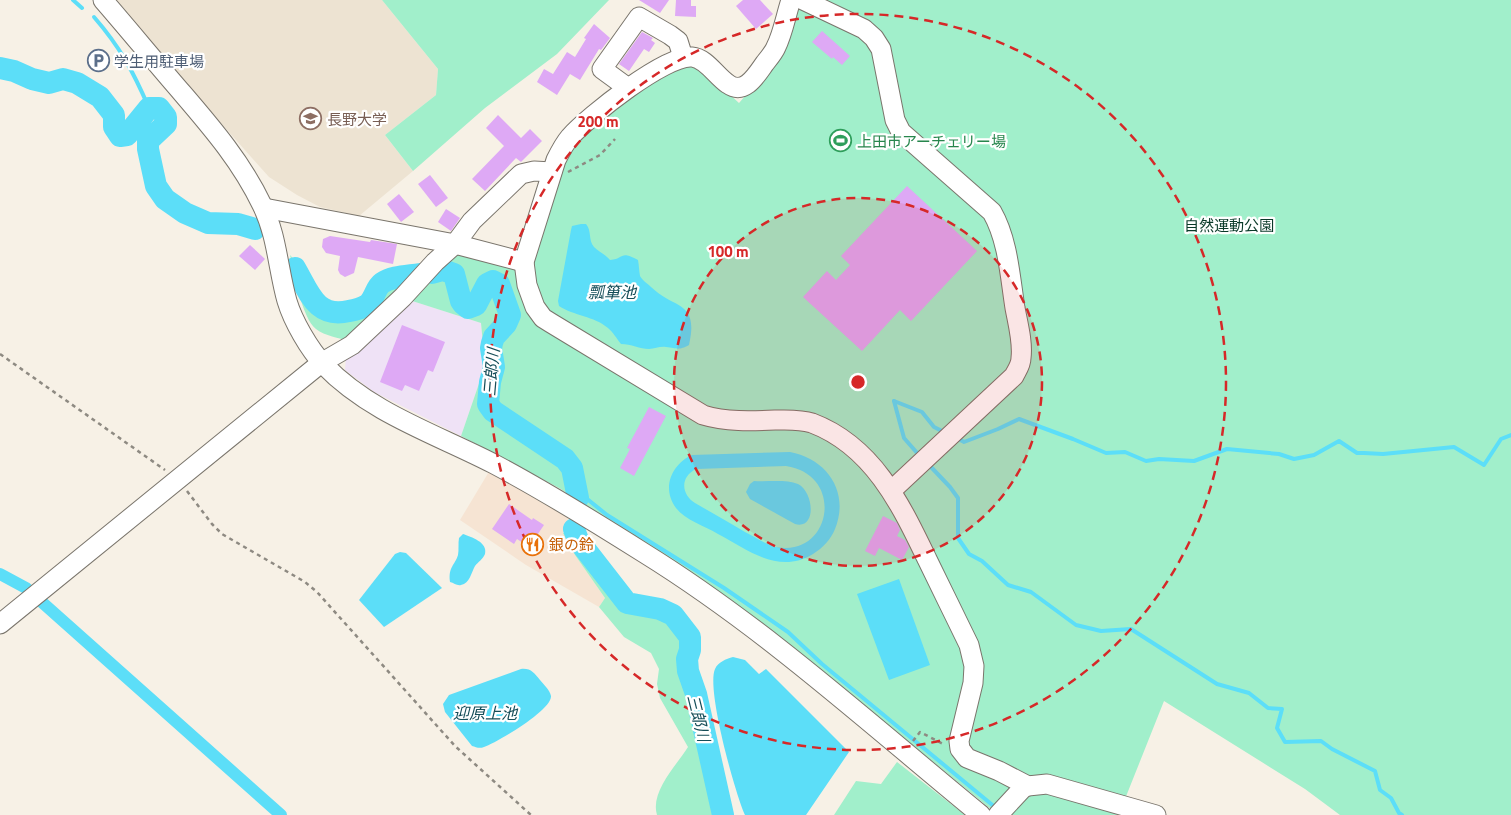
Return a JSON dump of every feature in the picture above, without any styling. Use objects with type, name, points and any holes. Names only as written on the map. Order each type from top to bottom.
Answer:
[{"type":"street","points":[[103,0],[224,143],[251,184],[264,208],[277,251],[288,303],[304,338],[321,362],[348,388],[389,413],[518,478],[682,577],[720,603],[855,709],[981,815]]},
{"type":"street","points":[[791,0],[776,47],[751,82],[734,87],[695,57],[682,57],[670,62],[628,88],[571,136],[564,145],[552,172],[524,262],[527,285],[535,307],[543,318],[703,415],[717,419],[757,421],[799,420],[813,424],[841,438],[860,453],[892,490],[969,645],[974,666],[973,683],[959,740],[960,749],[967,758],[999,771],[1028,786]]},
{"type":"street","points":[[803,0],[864,29],[874,38],[881,49],[895,120],[901,132],[992,212],[998,223],[1006,255],[1020,340],[1022,357],[1020,366],[1014,376],[892,490]]},
{"type":"street","points":[[628,88],[602,69],[639,17],[678,41],[682,57]]},
{"type":"street","points":[[0,624],[321,362],[352,345],[403,297],[435,262],[455,244],[472,221],[521,174],[534,170],[552,172]]},
{"type":"street","points":[[264,208],[455,244],[524,262]]},
{"type":"street","points":[[1001,812],[1018,793],[1028,786],[1047,784],[1156,815]]},
{"type":"path","points":[[552,172],[563,175],[600,155],[615,139]]},
{"type":"path","points":[[0,354],[178,479],[212,524],[222,534],[306,582],[455,746],[531,815]]},
{"type":"path","points":[[917,735],[920,732],[954,750],[960,749]]},
{"type":"shaded area","name":"長野大学","points":[[115,0],[382,0],[438,69],[436,95],[385,135],[413,171],[359,216],[320,207],[297,195],[269,177]]},
{"type":"shaded area","points":[[406,299],[481,323],[485,366],[461,436],[374,392],[345,370],[346,356]]},
{"type":"shaded area","name":"銀の鈴","points":[[490,470],[570,515],[563,533],[575,555],[605,598],[599,607],[526,565],[460,520]]},
{"type":"green space","points":[[382,0],[609,0],[557,54],[485,108],[413,171],[385,135],[436,95],[438,69]]},
{"type":"green space","name":"自然運動公園","points":[[803,0],[1511,0],[1511,815],[1340,815],[1305,789],[1164,701],[1125,799],[1060,790],[1134,815],[998,815],[784,640],[720,592],[559,488],[461,436],[485,366],[481,323],[406,299],[454,252],[530,273],[568,148],[620,100],[683,63],[701,68],[739,103],[760,79]]},
{"type":"green space","points":[[290,255],[304,270],[327,305],[338,309],[356,306],[369,285],[378,276],[424,268],[349,341],[324,333],[316,329],[311,323],[299,295]]},
{"type":"green space","points":[[563,533],[580,533],[629,600],[650,606],[663,606],[677,614],[687,625],[692,636],[694,649],[691,659],[698,694],[728,815],[657,815],[657,797],[661,788],[688,747],[660,698],[657,684],[659,669],[651,653],[624,637],[599,607],[605,598],[575,555]]},
{"type":"green space","points":[[897,762],[965,815],[834,815],[856,781],[881,784]]},
{"type":"water","name":"瓢箪池","points":[[586,224],[588,227],[592,244],[596,249],[610,260],[625,255],[638,260],[642,279],[688,313],[691,320],[689,345],[680,349],[664,347],[649,349],[621,344],[612,331],[602,324],[559,306],[558,301],[572,226]]},
{"type":"water","points":[[790,452],[815,462],[832,479],[837,490],[840,502],[839,515],[833,533],[826,543],[813,554],[800,560],[776,561],[752,553],[690,519],[676,508],[669,493],[669,485],[674,470],[692,455]],"holes":[[[786,466],[805,473],[817,484],[824,498],[824,514],[819,529],[809,540],[795,547],[776,547],[745,532],[695,503],[687,495],[684,486],[687,476],[696,469]]]},
{"type":"water","points":[[754,481],[782,481],[798,484],[807,494],[810,502],[810,516],[807,521],[802,524],[795,524],[750,499],[746,492]]},
{"type":"water","points":[[463,534],[481,543],[484,546],[485,554],[475,566],[466,582],[458,585],[450,582],[450,573],[458,555],[459,538]]},
{"type":"water","points":[[400,552],[406,553],[442,588],[384,627],[359,600],[395,554]]},
{"type":"water","points":[[899,579],[930,665],[889,680],[857,594]]},
{"type":"water","points":[[733,657],[745,660],[759,674],[766,669],[849,752],[806,815],[745,815],[729,764],[714,697],[713,680],[715,669],[720,663]]},
{"type":"water","name":"迎原上池","points":[[521,669],[532,671],[536,675],[551,696],[549,702],[533,717],[500,739],[482,748],[472,746],[445,712],[443,704],[449,695]]},
{"type":"building","points":[[639,0],[669,0],[660,13]]},
{"type":"building","points":[[676,0],[691,0],[691,6],[696,6],[696,17],[675,16]]},
{"type":"building","points":[[743,0],[760,0],[773,14],[756,29],[736,6]]},
{"type":"building","points":[[594,24],[610,38],[601,50],[599,49],[580,80],[570,74],[557,95],[537,82],[544,69],[553,74],[567,52],[575,57],[586,39],[584,38]]},
{"type":"building","points":[[822,31],[850,56],[842,65],[812,42]]},
{"type":"building","points":[[642,32],[653,38],[651,40],[655,43],[649,52],[644,49],[629,71],[619,64]]},
{"type":"building","points":[[498,115],[521,138],[530,129],[542,141],[521,162],[516,158],[485,191],[472,179],[504,146],[486,128]]},
{"type":"building","points":[[430,175],[448,198],[436,207],[418,184]]},
{"type":"building","points":[[907,186],[977,251],[911,321],[900,310],[862,351],[803,297],[827,271],[836,280],[850,265],[841,256]]},
{"type":"building","points":[[399,194],[414,212],[401,222],[387,204]]},
{"type":"building","points":[[446,209],[460,218],[451,231],[438,222]]},
{"type":"building","points":[[330,236],[397,244],[393,264],[358,257],[354,273],[345,277],[338,270],[340,256],[326,253],[322,247],[323,239]]},
{"type":"building","points":[[250,245],[265,259],[255,270],[239,256]]},
{"type":"building","points":[[402,325],[445,342],[433,372],[428,370],[419,391],[405,385],[402,391],[380,382]]},
{"type":"building","points":[[649,407],[666,416],[634,476],[620,468],[630,449],[627,448]]},
{"type":"building","points":[[509,504],[532,520],[533,518],[544,525],[529,547],[517,539],[514,544],[492,529]]},
{"type":"building","points":[[883,516],[897,523],[900,530],[897,536],[905,540],[909,547],[902,560],[879,548],[875,556],[865,551]]},
{"type":"waterway","points":[[73,0],[82,8]]},
{"type":"waterway","points":[[94,17],[125,60],[149,108]]},
{"type":"waterway","name":"三郎川","points":[[0,68],[49,83],[63,79],[77,83],[100,97],[114,115],[114,127],[120,136],[127,135],[149,108],[159,108],[166,117],[166,124],[148,141],[148,149],[156,186],[165,199],[185,213],[208,223],[238,224],[255,229]]},
{"type":"waterway","name":"三郎川","points":[[295,268],[315,301],[329,311],[338,312],[354,310],[367,305],[380,285],[386,281],[420,274]]},
{"type":"waterway","name":"三郎川","points":[[432,273],[443,270],[454,274],[461,301],[468,308],[476,305],[487,284],[493,281],[499,284],[510,315],[506,324],[494,337],[492,343],[494,367],[490,382],[488,404],[493,411],[565,459],[572,468],[578,498]]},
{"type":"waterway","points":[[894,401],[922,412],[934,427],[944,432]]},
{"type":"waterway","points":[[894,401],[904,438],[918,454]]},
{"type":"waterway","points":[[955,437],[964,442],[1019,419],[1106,453],[1125,452],[1146,461],[1159,459],[1194,461],[1227,449],[1279,454],[1294,459],[1314,455],[1339,441],[1357,453],[1383,454],[1454,447],[1484,465],[1501,439],[1511,435]]},
{"type":"waterway","points":[[931,467],[958,498],[958,538],[969,554],[982,561],[1008,585],[1031,592],[1076,625],[1101,631],[1131,629],[1217,684],[1249,693],[1268,708],[1282,709],[1277,728],[1285,742],[1321,741],[1332,749],[1375,771],[1380,790],[1391,798],[1402,815]]},
{"type":"waterway","points":[[576,490],[607,515],[724,588],[788,632],[822,664],[996,808]]},
{"type":"waterway","name":"三郎川","points":[[574,529],[578,540],[627,603],[660,609],[673,615],[690,637],[690,650],[687,659],[688,671],[696,694],[723,815]]},
{"type":"waterway","points":[[0,574],[26,588],[281,815]]},
{"type":"place","name":"学生用駐車場","points":[[98,61]]},
{"type":"place","name":"長野大学","points":[[311,119]]},
{"type":"place","name":"上田市アーチェリー場","points":[[841,141]]},
{"type":"place","name":"銀の鈴","points":[[533,544]]}]
